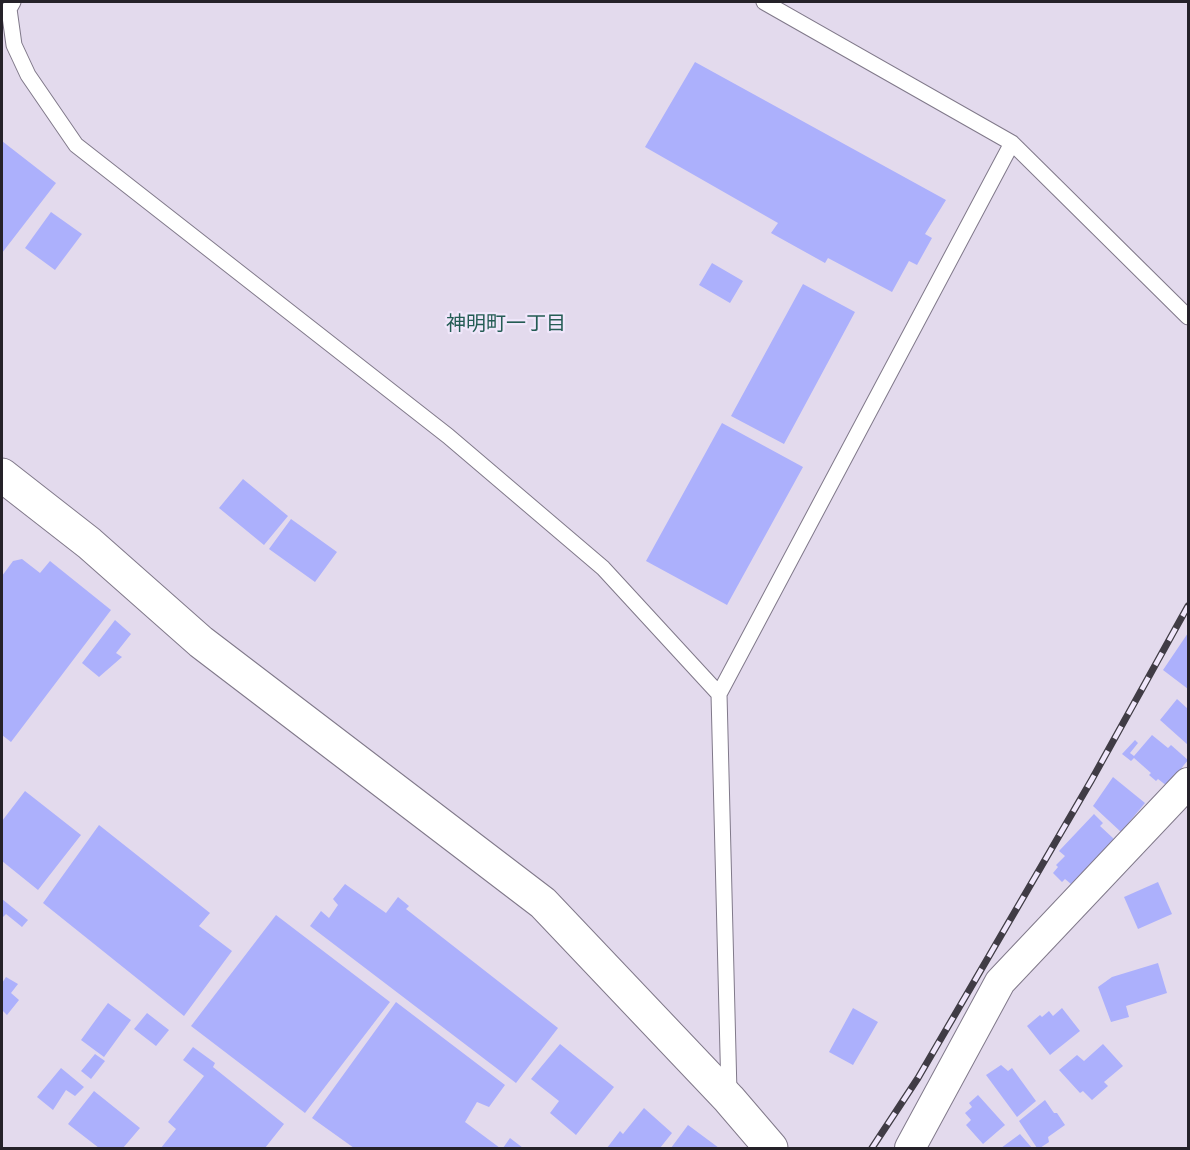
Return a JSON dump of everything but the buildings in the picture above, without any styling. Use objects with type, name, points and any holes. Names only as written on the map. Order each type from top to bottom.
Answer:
[{"type":"street","points":[[2,476],[89,543],[201,642],[543,903],[729,1099],[771,1149]]},
{"type":"street","points":[[910,1149],[1000,981],[1188,783]]},
{"type":"lane","points":[[764,2],[1012,143],[1188,317]]},
{"type":"lane","points":[[8,5],[14,45],[28,75],[76,145],[448,436],[603,568],[719,694]]},
{"type":"lane","points":[[729,1099],[719,694],[1012,143]]},
{"type":"railway","points":[[872,1148],[918,1078],[1091,781],[1188,606]]},
{"type":"district","name":"神明町一丁目","points":[[506,325]]}]
